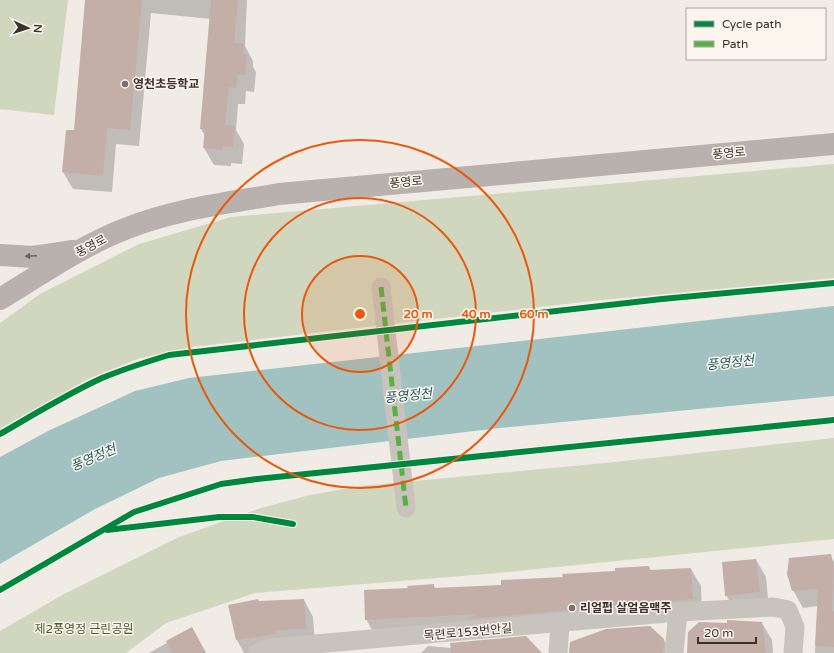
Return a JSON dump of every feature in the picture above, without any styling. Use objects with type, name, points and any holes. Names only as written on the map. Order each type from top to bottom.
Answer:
[{"type":"main road","name":"풍영로","points":[[0,299],[84,249],[125,228],[191,209],[279,194],[834,144]]},
{"type":"main road","points":[[0,255],[33,257],[84,249]]},
{"type":"street","points":[[381,287],[406,508]]},
{"type":"street","name":"목련로153번안길","points":[[258,653],[270,648],[407,645],[560,624],[678,612],[773,607],[788,610],[795,626],[793,653]]},
{"type":"street","points":[[674,653],[678,612]]},
{"type":"street","points":[[558,653],[560,624]]},
{"type":"green space","points":[[0,0],[68,0],[54,115],[0,109]]},
{"type":"green space","points":[[834,164],[834,278],[592,301],[192,347],[140,358],[88,379],[0,429],[0,323],[40,294],[139,244],[231,217]]},
{"type":"green space","name":"제2풍영정 근린공원","points":[[834,438],[834,539],[498,573],[255,593],[166,623],[126,653],[0,653],[0,631],[64,594],[179,537],[261,508],[310,495],[361,486],[605,463]]},
{"type":"water","name":"풍영정천","points":[[834,306],[834,396],[500,428],[221,461],[159,478],[95,509],[0,564],[0,457],[50,430],[135,391],[189,378]]},
{"type":"building","points":[[85,0],[142,0],[130,130],[107,128],[103,176],[62,172],[66,130],[74,130]]},
{"type":"building","points":[[211,0],[238,0],[234,43],[244,43],[243,54],[247,55],[245,75],[237,75],[236,88],[229,87],[225,125],[235,126],[233,147],[222,146],[222,150],[203,148],[205,129],[200,129]]},
{"type":"building","points":[[831,554],[834,568],[832,611],[834,611],[834,647],[815,646],[818,589],[792,591],[787,574],[789,558]]},
{"type":"building","points":[[756,559],[760,592],[725,596],[722,562]]},
{"type":"building","points":[[649,566],[650,570],[691,568],[693,599],[469,619],[477,614],[365,620],[364,590],[408,588],[407,586],[434,584],[434,588],[501,585],[501,580],[563,577],[562,574],[615,571],[615,568]]},
{"type":"building","points":[[258,599],[259,601],[304,599],[306,629],[276,630],[276,634],[236,640],[228,605]]},
{"type":"building","points":[[727,620],[762,622],[766,653],[687,653],[688,632],[699,622],[727,623]]},
{"type":"building","points":[[650,626],[664,639],[663,653],[569,653],[570,642],[606,629]]},
{"type":"building","points":[[192,627],[206,653],[172,653],[166,641]]},
{"type":"building","points":[[526,636],[542,653],[451,653],[450,643]]},
{"type":"marked path","points":[[381,287],[406,508]]},
{"type":"cycle path","points":[[0,434],[89,384],[135,366],[169,355],[662,299],[834,283]]},
{"type":"cycle path","points":[[0,590],[134,512],[221,484],[257,479],[834,420]]},
{"type":"cycle path","points":[[107,530],[219,517],[253,517],[293,524]]},
{"type":"place","name":"영천초등학교","points":[[125,84]]},
{"type":"place","name":"리얼펍 살얼음맥주","points":[[572,608]]}]
